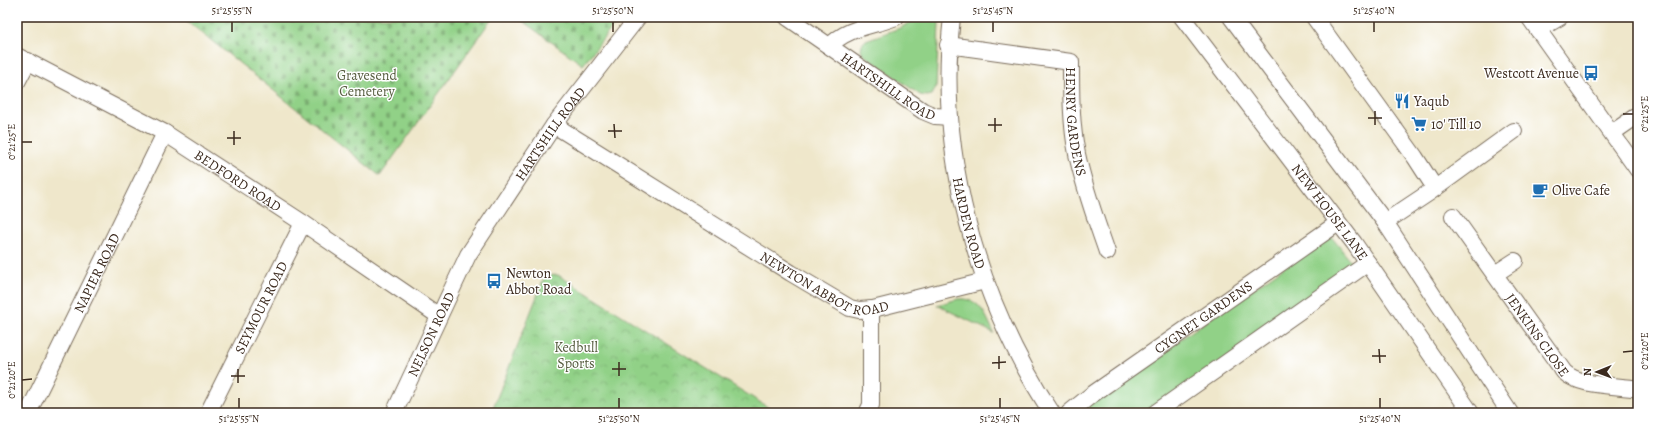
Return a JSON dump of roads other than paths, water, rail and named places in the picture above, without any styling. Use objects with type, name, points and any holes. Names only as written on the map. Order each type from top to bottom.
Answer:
[{"type":"street","name":"HARTSHILL ROAD","points":[[468,254],[554,125],[638,17]]},
{"type":"street","name":"HARTSHILL ROAD","points":[[787,17],[922,111],[936,116],[950,117]]},
{"type":"street","name":"HARTSHILL ROAD","points":[[830,46],[838,38],[849,32],[896,17]]},
{"type":"street","name":"HARDEN ROAD","points":[[952,17],[948,45],[950,117],[962,201],[986,281],[1022,360],[1052,413]]},
{"type":"street","name":"NEW HOUSE LANE","points":[[1182,17],[1338,223],[1350,236],[1471,413]]},
{"type":"street","points":[[1231,17],[1385,222],[1510,413]]},
{"type":"street","points":[[1314,17],[1435,188]]},
{"type":"street","points":[[1529,17],[1638,170]]},
{"type":"street","points":[[1538,30],[1560,17]]},
{"type":"street","name":"HENRY GARDENS","points":[[948,45],[1071,62],[1072,108],[1077,154],[1090,202],[1107,252]]},
{"type":"street","points":[[17,82],[22,58]]},
{"type":"street","name":"BEDFORD ROAD","points":[[22,58],[165,133],[303,223],[439,316]]},
{"type":"street","points":[[1612,133],[1638,115]]},
{"type":"street","name":"NEWTON ABBOT ROAD","points":[[554,125],[835,301],[856,310],[872,309],[986,281]]},
{"type":"street","points":[[1385,222],[1514,131]]},
{"type":"street","name":"NAPIER ROAD","points":[[28,413],[165,133]]},
{"type":"street","name":"JENKINS CLOSE","points":[[1453,216],[1567,375],[1575,380],[1583,382],[1638,389]]},
{"type":"street","name":"SEYMOUR ROAD","points":[[208,413],[303,223]]},
{"type":"street","name":"CYGNET GARDENS","points":[[1069,413],[1090,396],[1338,223]]},
{"type":"street","name":"NELSON ROAD","points":[[394,413],[468,254]]},
{"type":"street","points":[[1496,274],[1515,261]]},
{"type":"street","points":[[1155,413],[1368,264]]},
{"type":"street","points":[[867,413],[871,405],[872,309]]},
{"type":"place","name":"Westcott Avenue","points":[[1591,73]]},
{"type":"place","name":"Yaqub","points":[[1402,101]]},
{"type":"place","name":"10' Till 10","points":[[1419,124]]},
{"type":"place","name":"Olive Cafe","points":[[1540,190]]},
{"type":"place","name":"Newton Abbot Road","points":[[494,281]]},
{"type":"park label","name":"Gravesend Cemetery","points":[[367,84]]},
{"type":"park label","name":"Kedbull Sports","points":[[576,356]]}]
